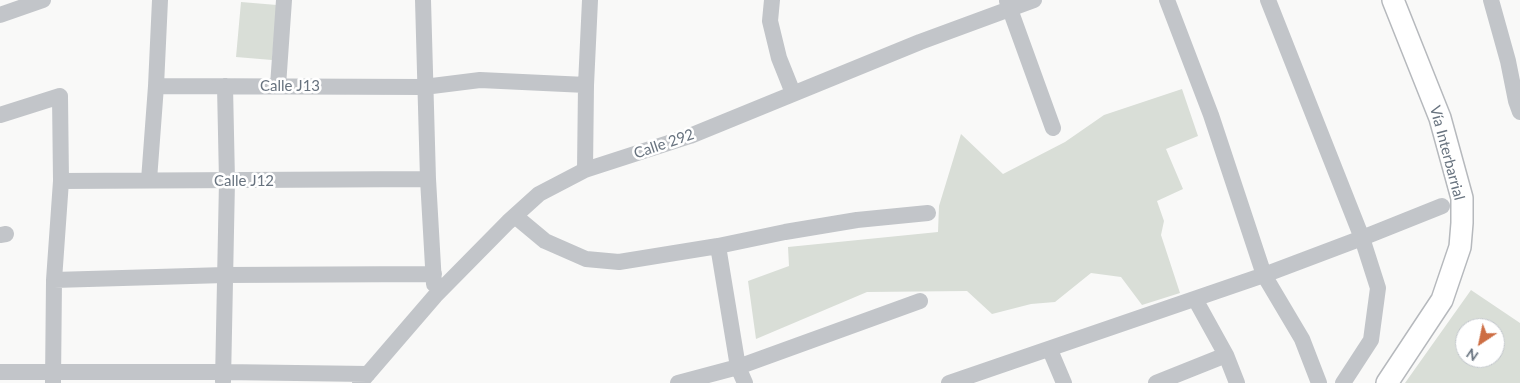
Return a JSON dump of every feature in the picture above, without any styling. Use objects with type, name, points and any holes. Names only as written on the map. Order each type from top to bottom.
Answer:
[{"type":"main road","name":"Vía Interbarrial","points":[[1387,383],[1442,300],[1460,247],[1462,223],[1462,198],[1440,118],[1393,0]]},
{"type":"street","points":[[0,15],[42,0]]},
{"type":"street","points":[[149,180],[160,0]]},
{"type":"street","points":[[278,86],[284,0]]},
{"type":"street","points":[[423,0],[424,87],[435,296]]},
{"type":"street","points":[[585,170],[590,0]]},
{"type":"street","points":[[772,0],[770,21],[779,58],[793,94]]},
{"type":"street","name":"Calle 292","points":[[364,379],[435,296],[538,194],[585,170],[690,136],[1008,5],[1034,0]]},
{"type":"street","points":[[1167,0],[1211,115],[1264,275],[1302,339],[1319,383]]},
{"type":"street","points":[[1268,0],[1362,238],[1378,288],[1372,340],[1343,383]]},
{"type":"street","points":[[1491,0],[1520,112]]},
{"type":"street","points":[[1008,5],[1053,128]]},
{"type":"street","name":"Calle J13","points":[[156,86],[424,87],[480,80],[586,85]]},
{"type":"street","points":[[223,377],[227,181],[225,86]]},
{"type":"street","points":[[0,114],[60,96],[61,181],[54,280],[53,378]]},
{"type":"street","name":"Calle J12","points":[[61,181],[428,179]]},
{"type":"street","points":[[949,383],[1050,350],[1264,275],[1442,206]]},
{"type":"street","points":[[515,216],[545,241],[586,259],[619,262],[718,246],[848,221],[928,212]]},
{"type":"street","points":[[718,246],[738,367],[745,383]]},
{"type":"street","points":[[54,280],[225,275],[434,274]]},
{"type":"street","points":[[1195,299],[1226,355],[1237,383]]},
{"type":"street","points":[[678,383],[738,367],[920,301]]},
{"type":"street","points":[[1050,350],[1064,383]]},
{"type":"street","points":[[1156,383],[1226,355]]},
{"type":"street","points":[[0,372],[53,378],[223,377],[364,379]]},
{"type":"shaded area","points":[[241,2],[277,5],[272,60],[236,57]]},
{"type":"shaded area","points":[[1182,89],[1198,136],[1166,149],[1183,189],[1157,201],[1164,221],[1161,235],[1180,293],[1142,305],[1121,277],[1091,273],[1055,302],[1031,304],[992,314],[967,291],[867,292],[756,339],[748,281],[789,266],[788,247],[938,232],[939,206],[961,134],[1003,174],[1065,142],[1104,115]]},
{"type":"shaded area","points":[[1471,290],[1520,323],[1520,383],[1405,383]]}]
